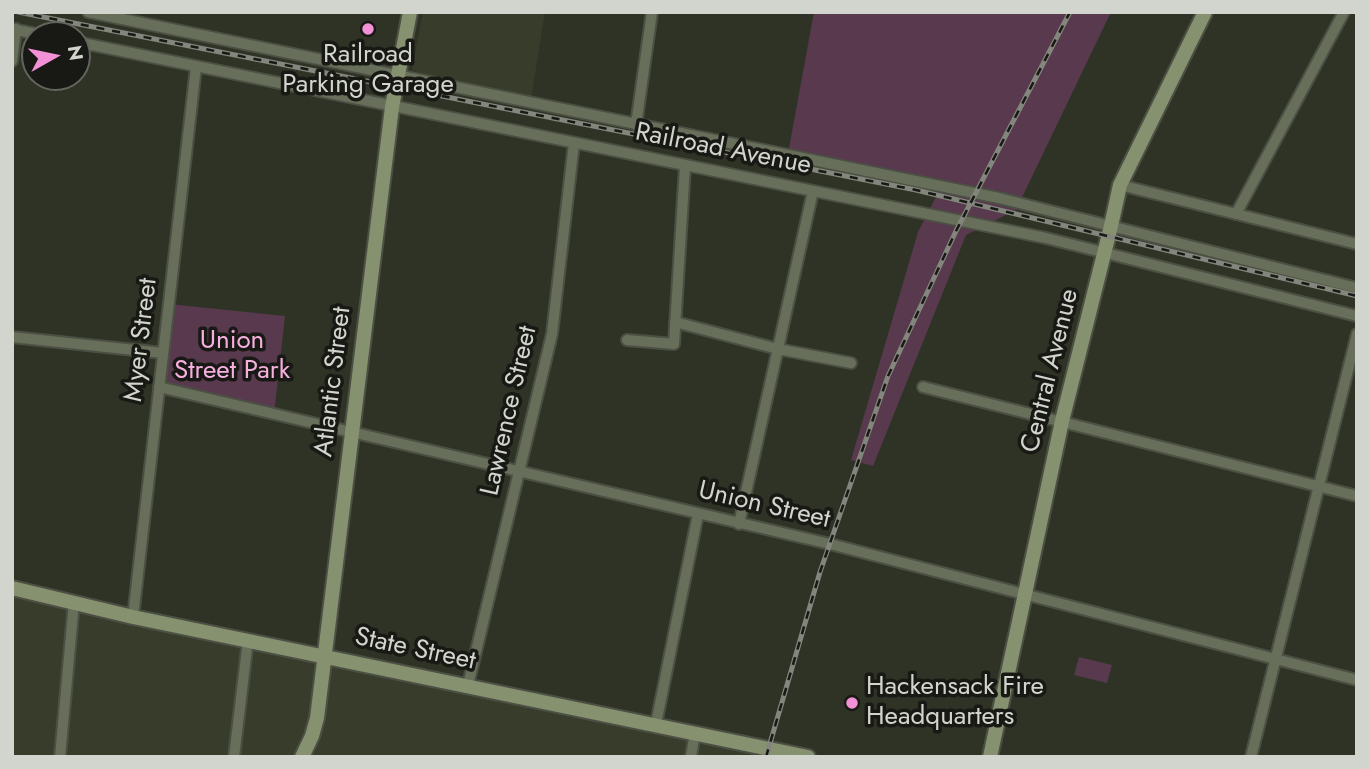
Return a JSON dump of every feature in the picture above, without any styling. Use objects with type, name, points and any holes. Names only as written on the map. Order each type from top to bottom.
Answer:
[{"type":"street","name":"Railroad Avenue","points":[[88,12],[999,198],[1357,288]]},
{"type":"street","name":"Atlantic Street","points":[[302,757],[317,718],[392,107],[410,12]]},
{"type":"street","points":[[636,125],[652,12]]},
{"type":"street","name":"Central Avenue","points":[[990,757],[1062,421],[1120,185],[1205,12]]},
{"type":"street","points":[[1236,214],[1343,12]]},
{"type":"street","points":[[12,61],[14,29]]},
{"type":"street","name":"Railroad Avenue","points":[[91,45],[1046,238],[1357,316]]},
{"type":"street","name":"Myer Street","points":[[133,617],[196,67]]},
{"type":"street","name":"Lawrence Street","points":[[468,685],[552,334],[574,143]]},
{"type":"street","points":[[627,340],[674,344],[685,166]]},
{"type":"street","points":[[1120,185],[1357,244]]},
{"type":"street","points":[[740,524],[813,191]]},
{"type":"street","points":[[675,322],[778,349],[851,363]]},
{"type":"street","points":[[1251,757],[1357,334]]},
{"type":"street","points":[[12,337],[163,353]]},
{"type":"street","name":"Union Street","points":[[159,387],[830,544],[1357,680]]},
{"type":"street","points":[[923,387],[1357,496]]},
{"type":"street","points":[[656,724],[698,514]]},
{"type":"street","name":"State Street","points":[[12,589],[133,617],[808,757]]},
{"type":"street","points":[[60,757],[74,602]]},
{"type":"street","points":[[234,757],[248,640]]},
{"type":"street","points":[[691,757],[695,732]]},
{"type":"shaded area","points":[[423,12],[545,12],[530,105],[412,70]]},
{"type":"shaded area","points":[[12,596],[74,602],[808,757],[12,757]]},
{"type":"green space","points":[[814,12],[1111,12],[1016,210],[966,235],[873,466],[851,460],[918,232],[938,193],[787,159]]},
{"type":"green space","name":"Union Street Park","points":[[169,304],[285,316],[274,414],[159,387]]},
{"type":"green space","points":[[1079,657],[1112,665],[1107,683],[1074,675]]},
{"type":"railway","points":[[18,12],[916,190],[1357,296]]},
{"type":"railway","points":[[766,757],[820,572],[888,376],[956,231],[1070,12]]},
{"type":"place","name":"Railroad Parking Garage","points":[[368,29]]},
{"type":"place","name":"Hackensack Fire Headquarters","points":[[852,703]]}]
